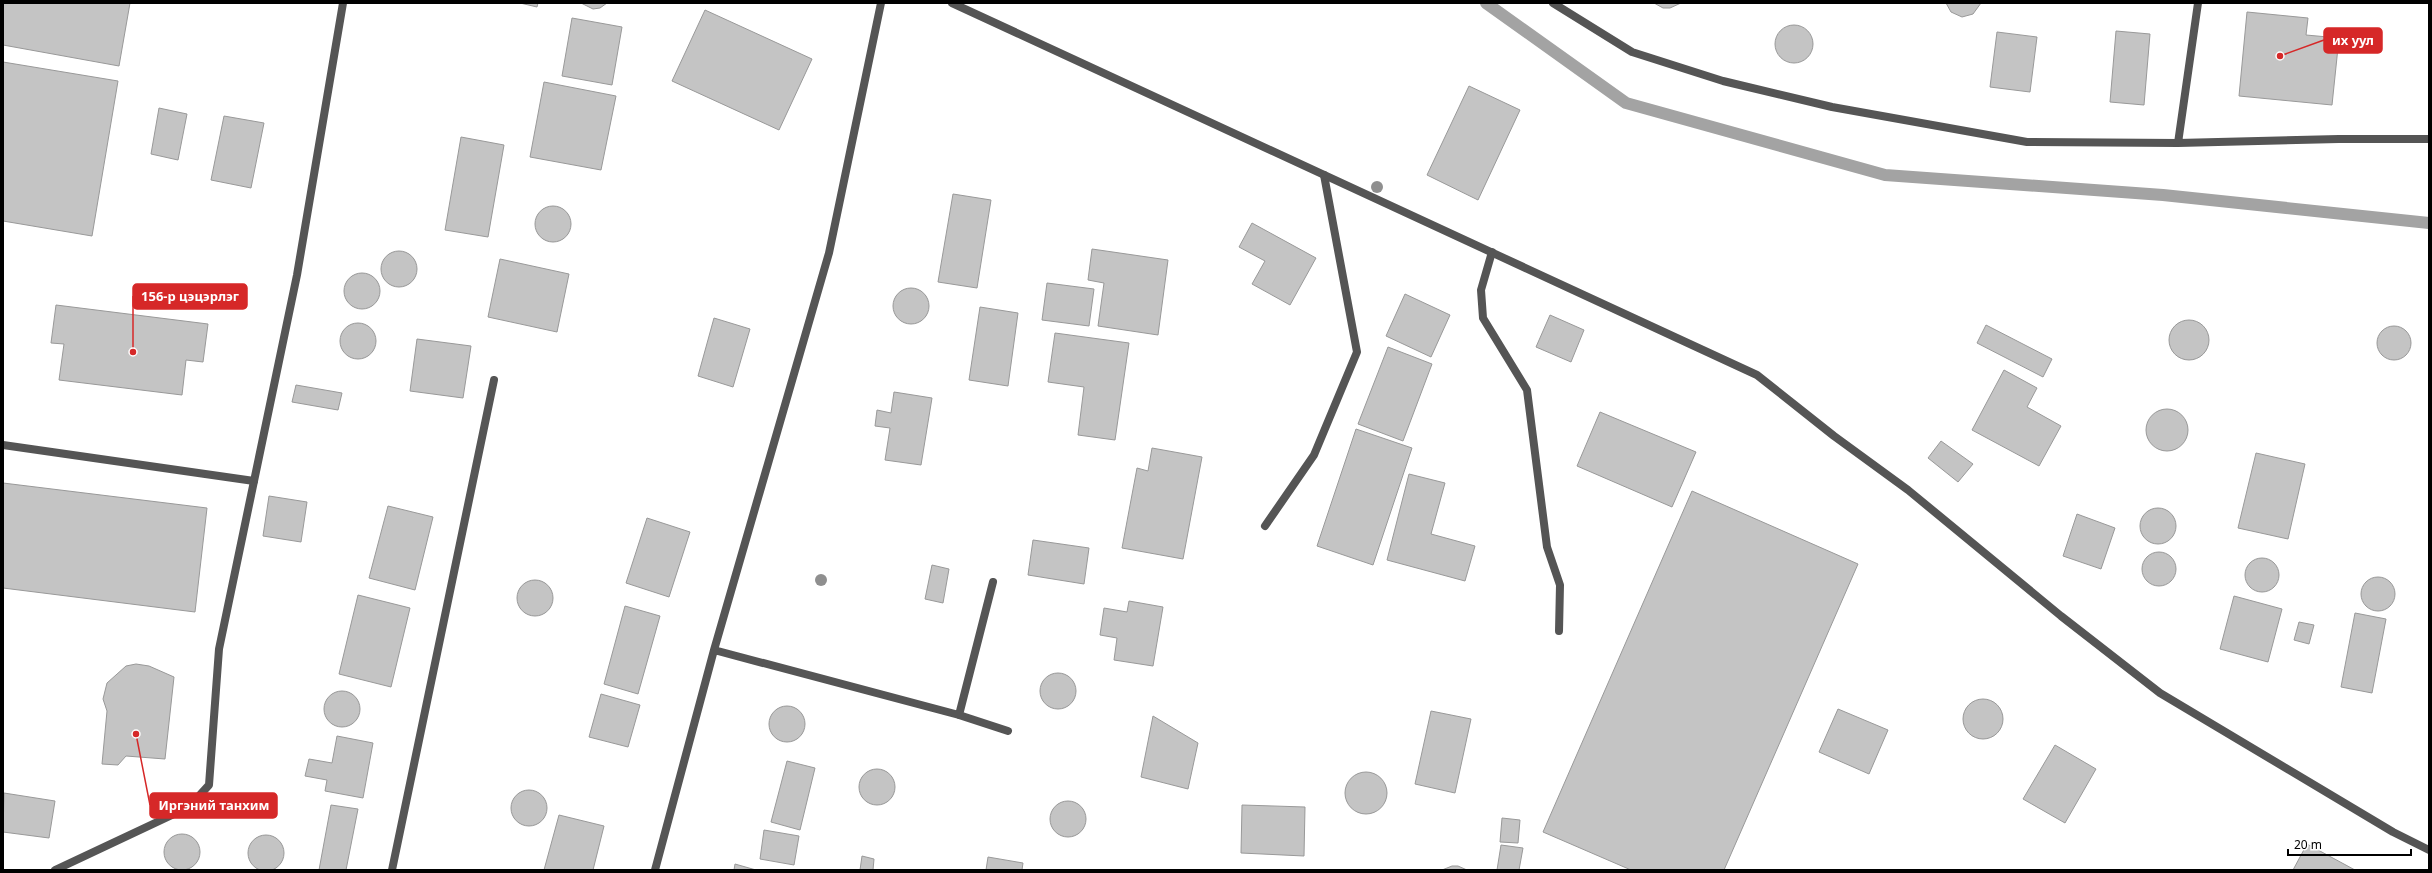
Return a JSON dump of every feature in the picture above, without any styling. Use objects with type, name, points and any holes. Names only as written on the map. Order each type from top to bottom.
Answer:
[{"type":"street","points":[[55,870],[189,807],[209,785],[219,648],[297,275],[343,3]]},
{"type":"street","points":[[655,870],[714,650],[829,254],[881,3]]},
{"type":"street","points":[[952,3],[1757,375],[1834,436],[1908,490],[2061,616],[2160,693],[2393,832],[2429,850]]},
{"type":"street","points":[[1553,3],[1632,52],[1723,81],[1832,107],[2027,142],[2178,143],[2339,139],[2429,139]]},
{"type":"street","points":[[2178,143],[2198,3]]},
{"type":"street","points":[[1265,526],[1314,455],[1357,352],[1324,175]]},
{"type":"street","points":[[1492,252],[1481,290],[1483,318],[1527,390],[1547,547],[1560,585],[1559,631]]},
{"type":"street","points":[[392,870],[494,380]]},
{"type":"street","points":[[3,446],[254,481]]},
{"type":"street","points":[[959,715],[992,582]]},
{"type":"street","points":[[714,650],[959,715],[1008,730]]},
{"type":"building","points":[[3,3],[130,3],[119,66],[3,45]]},
{"type":"building","points":[[520,3],[538,3],[537,7]]},
{"type":"building","points":[[581,3],[607,3],[600,8],[593,9]]},
{"type":"building","points":[[1654,3],[1681,3],[1670,8],[1663,8]]},
{"type":"building","points":[[1946,3],[1981,3],[1973,14],[1962,17],[1951,12]]},
{"type":"building","points":[[705,10],[812,59],[779,130],[672,81]]},
{"type":"building","points":[[2247,12],[2308,18],[2306,35],[2339,38],[2332,105],[2239,96]]},
{"type":"building","points":[[572,18],[622,27],[612,85],[562,76]]},
{"type":"building","points":[[1790,25],[1798,25],[1810,34],[1813,44],[1810,54],[1804,60],[1798,63],[1790,63],[1778,54],[1775,48],[1775,40],[1784,28]]},
{"type":"building","points":[[2116,31],[2150,34],[2144,105],[2110,102]]},
{"type":"building","points":[[1997,32],[2037,37],[2030,92],[1990,87]]},
{"type":"building","points":[[3,62],[118,81],[92,236],[3,221]]},
{"type":"building","points":[[544,82],[616,96],[601,170],[530,157]]},
{"type":"building","points":[[1469,86],[1520,110],[1478,200],[1427,175]]},
{"type":"building","points":[[159,108],[187,114],[178,160],[151,154]]},
{"type":"building","points":[[224,116],[264,123],[251,188],[211,180]]},
{"type":"building","points":[[461,137],[504,145],[488,237],[445,230]]},
{"type":"building","points":[[953,194],[991,200],[977,288],[938,282]]},
{"type":"building","points":[[557,206],[566,211],[570,217],[570,231],[566,237],[557,242],[549,242],[540,237],[536,231],[535,220],[540,211],[546,207]]},
{"type":"building","points":[[1252,223],[1316,258],[1290,305],[1252,284],[1265,261],[1239,247]]},
{"type":"building","points":[[1092,249],[1168,260],[1158,335],[1098,326],[1104,283],[1088,280]]},
{"type":"building","points":[[403,251],[412,256],[416,262],[416,276],[412,282],[403,287],[395,287],[386,282],[382,276],[381,265],[386,256],[392,252]]},
{"type":"building","points":[[500,259],[569,274],[557,332],[488,317]]},
{"type":"building","points":[[366,273],[375,278],[379,284],[379,298],[375,304],[366,309],[358,309],[349,304],[345,298],[344,287],[349,278],[355,274]]},
{"type":"building","points":[[1047,283],[1094,289],[1089,326],[1042,320]]},
{"type":"building","points":[[915,288],[924,293],[928,299],[928,313],[924,319],[915,324],[907,324],[898,319],[894,313],[893,302],[898,293],[904,289]]},
{"type":"building","points":[[1405,294],[1450,315],[1431,357],[1386,336]]},
{"type":"building","points":[[56,305],[208,324],[203,362],[186,360],[182,395],[59,380],[64,344],[51,343]]},
{"type":"building","points":[[980,307],[1018,313],[1008,386],[969,380]]},
{"type":"building","points":[[1550,315],[1584,330],[1571,362],[1536,347]]},
{"type":"building","points":[[714,318],[750,329],[733,387],[698,376]]},
{"type":"building","points":[[2193,320],[2200,323],[2206,329],[2209,340],[2208,348],[2200,357],[2193,360],[2185,360],[2178,357],[2170,348],[2169,336],[2172,329],[2181,321]]},
{"type":"building","points":[[362,323],[371,328],[375,334],[375,348],[371,354],[362,359],[354,359],[345,354],[341,348],[340,337],[345,328],[351,324]]},
{"type":"building","points":[[1986,325],[2052,359],[2043,377],[1977,343]]},
{"type":"building","points":[[2391,326],[2397,326],[2401,327],[2408,333],[2411,343],[2410,350],[2404,357],[2397,360],[2391,360],[2387,359],[2380,353],[2377,346],[2377,340],[2378,336],[2384,329]]},
{"type":"building","points":[[1055,333],[1129,343],[1115,440],[1078,435],[1084,387],[1048,382]]},
{"type":"building","points":[[417,339],[471,346],[463,398],[410,391]]},
{"type":"building","points":[[1388,347],[1432,364],[1403,441],[1358,424]]},
{"type":"building","points":[[2004,370],[2037,388],[2027,407],[2061,426],[2039,466],[1972,430]]},
{"type":"building","points":[[296,385],[342,393],[338,410],[292,402]]},
{"type":"building","points":[[894,392],[932,398],[921,465],[885,460],[890,428],[875,426],[877,410],[891,413]]},
{"type":"building","points":[[2167,409],[2182,415],[2188,430],[2182,445],[2167,451],[2152,445],[2146,430],[2152,415]]},
{"type":"building","points":[[1600,412],[1696,452],[1672,507],[1577,466]]},
{"type":"building","points":[[1356,429],[1412,448],[1373,565],[1317,546]]},
{"type":"building","points":[[1941,441],[1973,464],[1958,482],[1928,458]]},
{"type":"building","points":[[1152,448],[1202,457],[1183,559],[1122,548],[1137,468],[1148,471]]},
{"type":"building","points":[[2256,453],[2305,464],[2288,539],[2238,528]]},
{"type":"building","points":[[1409,474],[1445,483],[1431,534],[1475,546],[1465,581],[1387,560]]},
{"type":"building","points":[[3,483],[207,508],[195,612],[3,588]]},
{"type":"building","points":[[1692,491],[1858,564],[1724,870],[1631,870],[1543,832]]},
{"type":"building","points":[[269,496],[307,502],[301,542],[263,536]]},
{"type":"building","points":[[388,506],[433,517],[415,590],[369,578]]},
{"type":"building","points":[[2162,508],[2171,513],[2175,519],[2175,533],[2171,539],[2162,544],[2154,544],[2145,539],[2141,533],[2140,522],[2145,513],[2151,509]]},
{"type":"building","points":[[2077,514],[2115,528],[2101,569],[2063,556]]},
{"type":"building","points":[[647,518],[690,532],[669,597],[626,583]]},
{"type":"building","points":[[1033,540],[1089,548],[1084,584],[1028,575]]},
{"type":"building","points":[[2156,552],[2162,552],[2171,557],[2175,563],[2175,575],[2171,581],[2162,586],[2156,586],[2147,581],[2142,572],[2142,566],[2147,557]]},
{"type":"building","points":[[2259,558],[2265,558],[2269,559],[2276,565],[2279,575],[2278,582],[2272,589],[2265,592],[2259,592],[2255,591],[2248,585],[2245,578],[2245,572],[2246,568],[2252,561]]},
{"type":"building","points":[[932,565],[949,569],[943,603],[925,599]]},
{"type":"building","points":[[2375,577],[2381,577],[2385,578],[2392,584],[2395,594],[2394,601],[2388,608],[2381,611],[2375,611],[2371,610],[2364,604],[2361,597],[2361,591],[2362,587],[2368,580]]},
{"type":"building","points":[[539,580],[548,585],[552,591],[552,605],[548,611],[539,616],[531,616],[522,611],[518,605],[517,594],[522,585],[528,581]]},
{"type":"building","points":[[358,595],[410,608],[391,687],[339,674]]},
{"type":"building","points":[[2234,596],[2282,609],[2268,662],[2220,649]]},
{"type":"building","points":[[1129,601],[1163,607],[1153,666],[1114,660],[1117,638],[1100,635],[1104,608],[1127,612]]},
{"type":"building","points":[[625,606],[660,616],[638,694],[604,684]]},
{"type":"building","points":[[2355,613],[2386,619],[2372,693],[2341,687]]},
{"type":"building","points":[[2299,622],[2314,625],[2309,644],[2294,640]]},
{"type":"building","points":[[136,664],[149,666],[174,677],[165,759],[126,756],[118,765],[102,764],[107,711],[103,699],[107,683],[126,666]]},
{"type":"building","points":[[1062,673],[1071,678],[1075,684],[1075,698],[1071,704],[1062,709],[1054,709],[1045,704],[1041,698],[1040,687],[1045,678],[1051,674]]},
{"type":"building","points":[[346,691],[355,696],[359,702],[359,716],[355,722],[346,727],[338,727],[329,722],[325,716],[324,705],[329,696],[335,692]]},
{"type":"building","points":[[601,694],[640,705],[628,747],[589,737]]},
{"type":"building","points":[[1983,699],[1991,701],[1997,705],[2001,711],[2003,719],[2001,727],[1997,733],[1991,737],[1983,739],[1975,737],[1969,733],[1965,727],[1963,719],[1965,711],[1969,705],[1975,701]]},
{"type":"building","points":[[791,706],[800,711],[804,717],[804,731],[800,737],[791,742],[783,742],[774,737],[770,731],[769,720],[774,711],[780,707]]},
{"type":"building","points":[[1838,709],[1888,730],[1869,774],[1819,752]]},
{"type":"building","points":[[1431,711],[1471,719],[1455,793],[1415,784]]},
{"type":"building","points":[[1153,716],[1198,743],[1188,789],[1141,777]]},
{"type":"building","points":[[337,736],[373,743],[363,798],[325,791],[327,780],[305,776],[309,759],[332,763]]},
{"type":"building","points":[[2055,745],[2096,769],[2065,823],[2023,799]]},
{"type":"building","points":[[787,761],[815,768],[800,830],[771,822]]},
{"type":"building","points":[[881,769],[890,774],[894,780],[894,794],[890,800],[881,805],[873,805],[864,800],[860,794],[859,783],[864,774],[870,770]]},
{"type":"building","points":[[1366,772],[1381,778],[1387,793],[1381,808],[1366,814],[1351,808],[1345,793],[1351,778]]},
{"type":"building","points":[[533,790],[542,795],[546,801],[546,815],[542,821],[533,826],[525,826],[516,821],[512,815],[511,804],[516,795],[522,791]]},
{"type":"building","points":[[4,793],[55,801],[49,838],[3,832]]},
{"type":"building","points":[[1072,801],[1081,806],[1085,812],[1085,826],[1081,832],[1072,837],[1064,837],[1055,832],[1051,826],[1050,815],[1055,806],[1061,802]]},
{"type":"building","points":[[331,805],[358,809],[346,870],[319,870]]},
{"type":"building","points":[[1242,805],[1305,807],[1304,856],[1241,853]]},
{"type":"building","points":[[559,815],[604,826],[593,870],[544,870]]},
{"type":"building","points":[[1502,818],[1520,820],[1518,843],[1500,842]]},
{"type":"building","points":[[764,830],[799,836],[794,865],[760,859]]},
{"type":"building","points":[[186,834],[195,839],[199,845],[199,859],[195,865],[186,870],[178,870],[169,865],[165,859],[164,848],[169,839],[175,835]]},
{"type":"building","points":[[270,835],[279,840],[283,846],[283,860],[279,866],[270,871],[262,871],[253,866],[249,860],[248,849],[253,840],[259,836]]},
{"type":"building","points":[[2307,844],[2355,870],[2293,870]]},
{"type":"building","points":[[1501,845],[1523,848],[1519,870],[1497,870]]},
{"type":"building","points":[[862,856],[874,859],[873,870],[860,870]]},
{"type":"building","points":[[988,857],[1023,863],[1022,870],[986,870]]},
{"type":"building","points":[[735,864],[756,870],[734,870]]},
{"type":"building","points":[[1452,866],[1458,866],[1467,870],[1442,870]]},
{"type":"waterway","points":[[1486,3],[1626,103],[1885,175],[2163,195],[2429,223]]},
{"type":"place","name":"их уул","points":[[2280,56]]},
{"type":"place","name":"156-р цэцэрлэг","points":[[133,352]]},
{"type":"place","name":"Иргэний танхим","points":[[136,734]]}]
